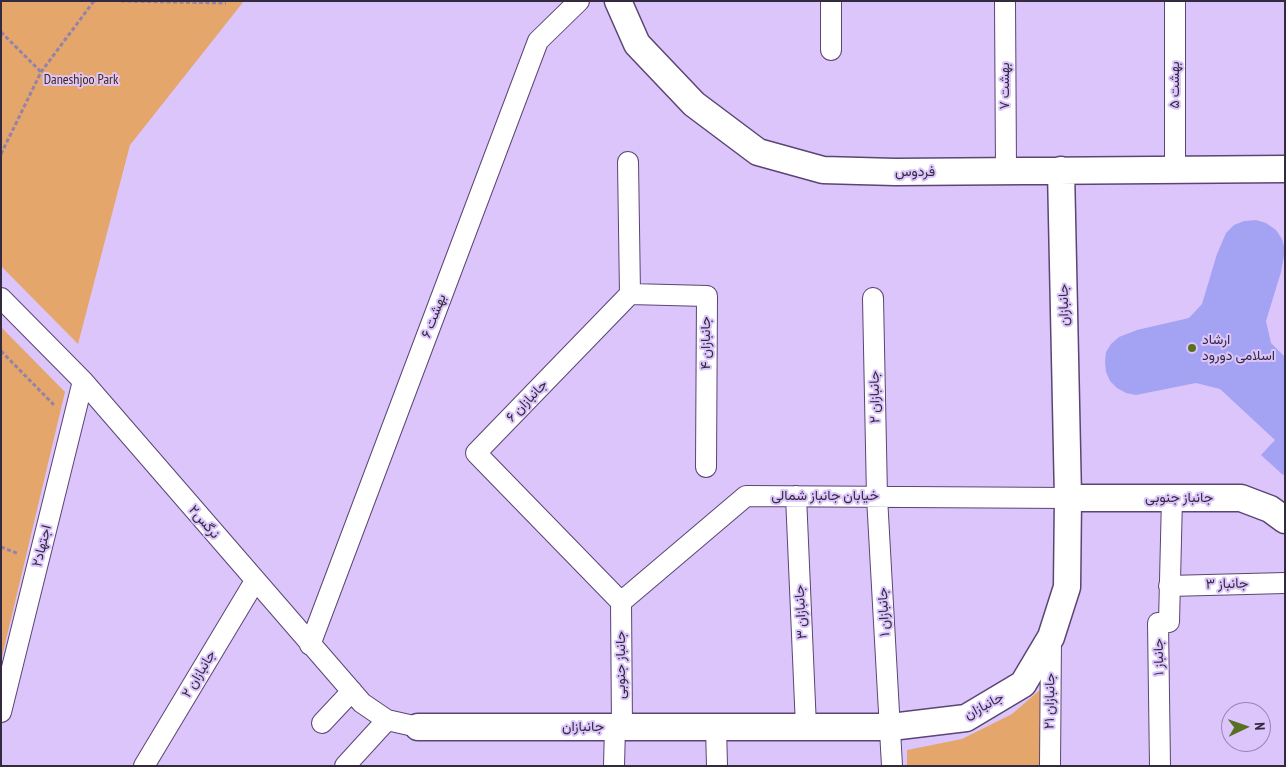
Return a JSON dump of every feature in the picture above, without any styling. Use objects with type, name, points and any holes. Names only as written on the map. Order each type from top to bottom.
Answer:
[{"type":"street","name":"بهشت ۶","points":[[310,645],[538,40],[580,1]]},
{"type":"street","name":"فردوس","points":[[618,1],[637,44],[694,104],[758,152],[823,170],[895,172],[1285,170]]},
{"type":"street","points":[[831,1],[831,50]]},
{"type":"street","name":"بهشت ۷","points":[[1005,1],[1006,170]]},
{"type":"street","name":"بهشت ۵","points":[[1175,1],[1175,170]]},
{"type":"street","points":[[628,162],[630,294]]},
{"type":"street","name":"جانبازان","points":[[418,727],[891,728],[966,718],[1023,684],[1051,637],[1067,587],[1068,498],[1060,170]]},
{"type":"street","name":"جانبازان ۴","points":[[630,294],[707,296],[706,467]]},
{"type":"street","name":"جانبازان ۶","points":[[621,602],[476,453],[630,294]]},
{"type":"street","name":"نرگس۲","points":[[1,298],[82,381],[310,645],[362,702],[387,720],[418,727]]},
{"type":"street","name":"جانبازان ۲","points":[[873,298],[877,497]]},
{"type":"street","name":"اجتهاد۲","points":[[1,712],[82,381]]},
{"type":"street","name":"خیابان جانباز شمالی","points":[[621,602],[746,496],[1068,498]]},
{"type":"street","name":"جانبازان ۳","points":[[796,496],[806,728]]},
{"type":"street","name":"جانبازان ۱","points":[[877,497],[891,728]]},
{"type":"street","name":"جانباز جنوبی","points":[[1068,498],[1241,498],[1270,509],[1285,520]]},
{"type":"street","name":"جانباز ۱","points":[[1160,766],[1158,623],[1169,622],[1172,498]]},
{"type":"street","name":"جانبازان ۲","points":[[144,766],[255,581]]},
{"type":"street","name":"جانباز ۳","points":[[1169,586],[1285,583]]},
{"type":"street","name":"جانباز جنوبی","points":[[614,766],[618,727],[621,602]]},
{"type":"street","name":"جانبازان ۲۱","points":[[1050,766],[1051,637]]},
{"type":"street","points":[[322,723],[352,691]]},
{"type":"street","points":[[345,766],[387,720]]},
{"type":"street","points":[[716,728],[717,766]]},
{"type":"street","points":[[891,728],[892,766]]},
{"type":"path","points":[[1,154],[42,72],[94,1]]},
{"type":"path","points":[[121,1],[226,3]]},
{"type":"path","points":[[1,32],[42,72]]},
{"type":"green space","name":"Daneshjoo Park","points":[[1,1],[244,1],[130,145],[78,344],[1,266]]},
{"type":"green space","points":[[1,327],[65,392],[1,661]]},
{"type":"green space","points":[[1055,677],[1054,766],[907,766],[907,750],[962,739],[1012,714]]},
{"type":"building","name":"ارشاد اسلامی دورود","points":[[1256,220],[1266,223],[1276,230],[1282,239],[1285,250],[1281,272],[1266,321],[1271,343],[1285,357],[1285,473],[1283,475],[1261,455],[1275,440],[1220,389],[1196,383],[1136,395],[1126,393],[1117,388],[1110,381],[1106,372],[1106,352],[1119,337],[1137,330],[1189,318],[1202,304],[1217,254],[1226,233],[1234,225],[1244,221]]},
{"type":"place","name":"ارشاد اسلامی دورود","points":[[1192,348]]}]
